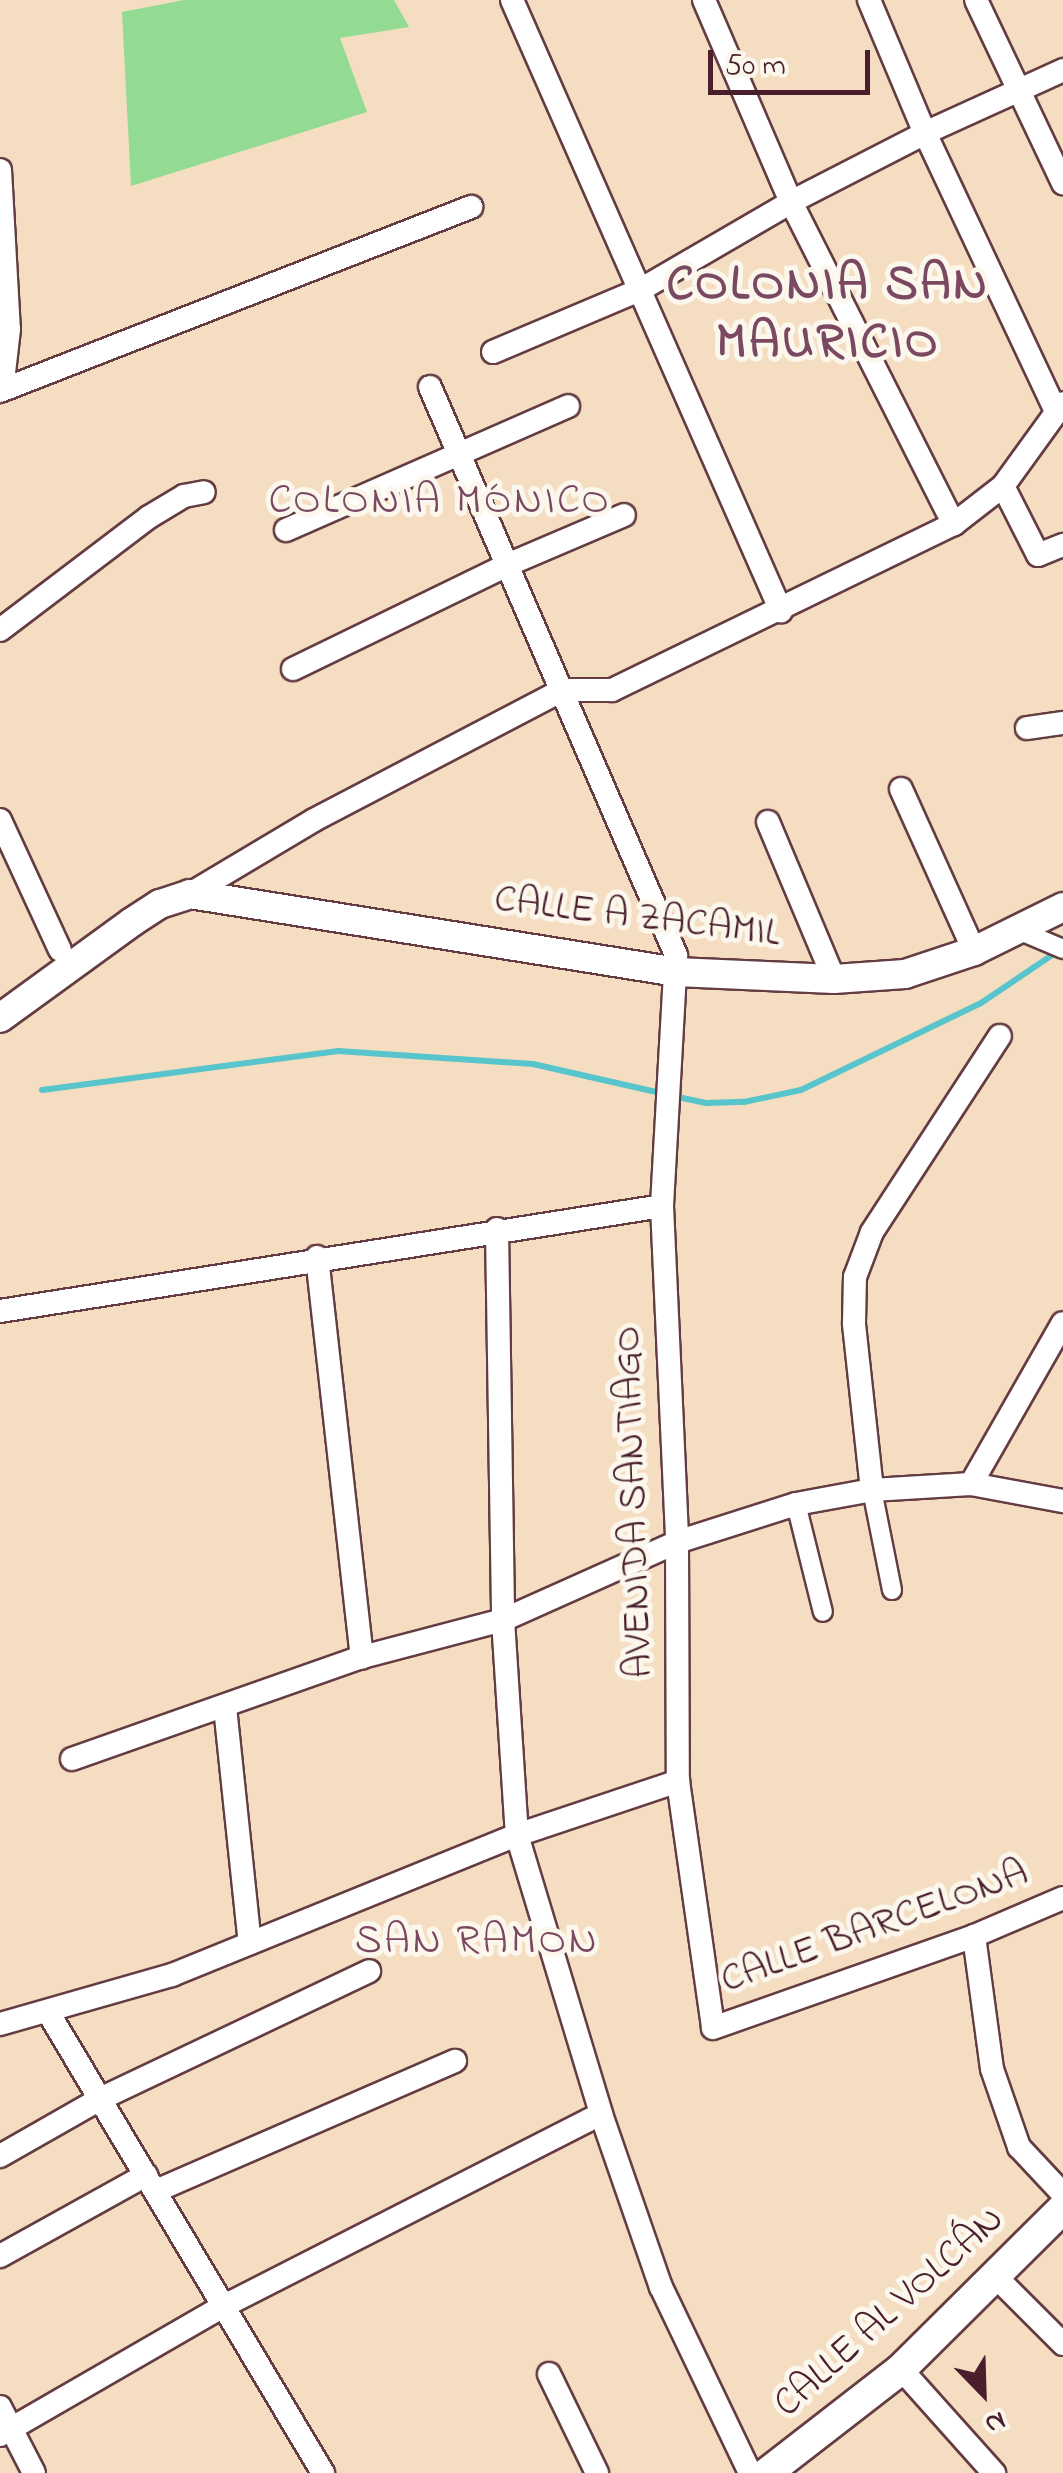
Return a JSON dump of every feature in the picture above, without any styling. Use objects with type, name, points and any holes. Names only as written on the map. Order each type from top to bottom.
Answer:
[{"type":"main road","name":"CALLE AL VOLCÁN","points":[[767,2473],[901,2368],[1063,2208]]},
{"type":"street","points":[[512,0],[781,611]]},
{"type":"street","points":[[704,0],[791,202],[954,524]]},
{"type":"street","points":[[0,1018],[160,904],[190,894],[314,820],[563,690],[612,690],[781,611],[954,524],[1003,486],[1059,408],[925,133],[869,0]]},
{"type":"street","points":[[976,0],[1063,182]]},
{"type":"street","points":[[493,352],[640,290],[791,202],[925,133],[1063,70]]},
{"type":"street","points":[[0,170],[8,329],[1,391],[471,208]]},
{"type":"street","name":"AVENIDA SANTIAGO","points":[[430,387],[676,955],[662,1206],[677,1542],[678,1780],[713,2028]]},
{"type":"street","points":[[286,530],[568,406]]},
{"type":"street","points":[[1003,486],[1038,555],[1063,545]]},
{"type":"street","points":[[0,630],[150,516],[184,496],[204,492]]},
{"type":"street","points":[[293,669],[508,565],[624,515]]},
{"type":"street","points":[[1027,728],[1063,723]]},
{"type":"street","points":[[902,789],[974,951]]},
{"type":"street","points":[[0,820],[60,950]]},
{"type":"street","points":[[768,822],[834,979]]},
{"type":"street","name":"CALLE A ZACAMIL","points":[[190,894],[676,972],[834,979],[905,974],[974,951],[1063,907]]},
{"type":"street","points":[[1018,930],[1055,946]]},
{"type":"street","points":[[892,1590],[872,1490],[854,1323],[855,1277],[872,1232],[1000,1036]]},
{"type":"street","points":[[0,1311],[318,1257],[662,1206]]},
{"type":"street","points":[[498,1229],[503,1620],[517,1836],[601,2114],[660,2287],[750,2473]]},
{"type":"street","points":[[318,1257],[362,1657]]},
{"type":"street","points":[[971,1484],[1063,1323]]},
{"type":"street","points":[[72,1759],[362,1657],[503,1620],[677,1542],[796,1504],[872,1490],[971,1484],[1063,1501]]},
{"type":"street","points":[[796,1504],[822,1612]]},
{"type":"street","points":[[225,1706],[250,1943]]},
{"type":"street","points":[[0,2024],[172,1974],[517,1836],[678,1780]]},
{"type":"street","name":"CALLE BARCELONA","points":[[713,2028],[974,1936],[1063,1898]]},
{"type":"street","points":[[974,1936],[992,2069],[1019,2147],[1063,2194]]},
{"type":"street","points":[[0,2156],[100,2100],[369,1971]]},
{"type":"street","points":[[48,2012],[323,2473]]},
{"type":"street","points":[[0,2256],[152,2183],[455,2060]]},
{"type":"street","points":[[7,2432],[222,2308],[601,2114]]},
{"type":"street","points":[[993,2274],[1063,2344]]},
{"type":"street","points":[[901,2368],[994,2473]]},
{"type":"street","points":[[550,2374],[596,2473]]},
{"type":"street","points":[[0,2407],[7,2432],[34,2473]]},
{"type":"green space","points":[[184,0],[394,0],[409,27],[340,38],[367,112],[131,186],[122,12]]},
{"type":"waterway","points":[[673,1096],[707,1103],[744,1102],[801,1090],[981,1003],[1058,951]]},
{"type":"waterway","points":[[42,1090],[338,1051],[533,1064],[661,1093]]},
{"type":"district","name":"COLONIA SAN MAURICIO","points":[[828,314]]},
{"type":"district","name":"COLONIA MÓNICO","points":[[440,502]]},
{"type":"district","name":"SAN RAMON","points":[[477,1942]]}]
